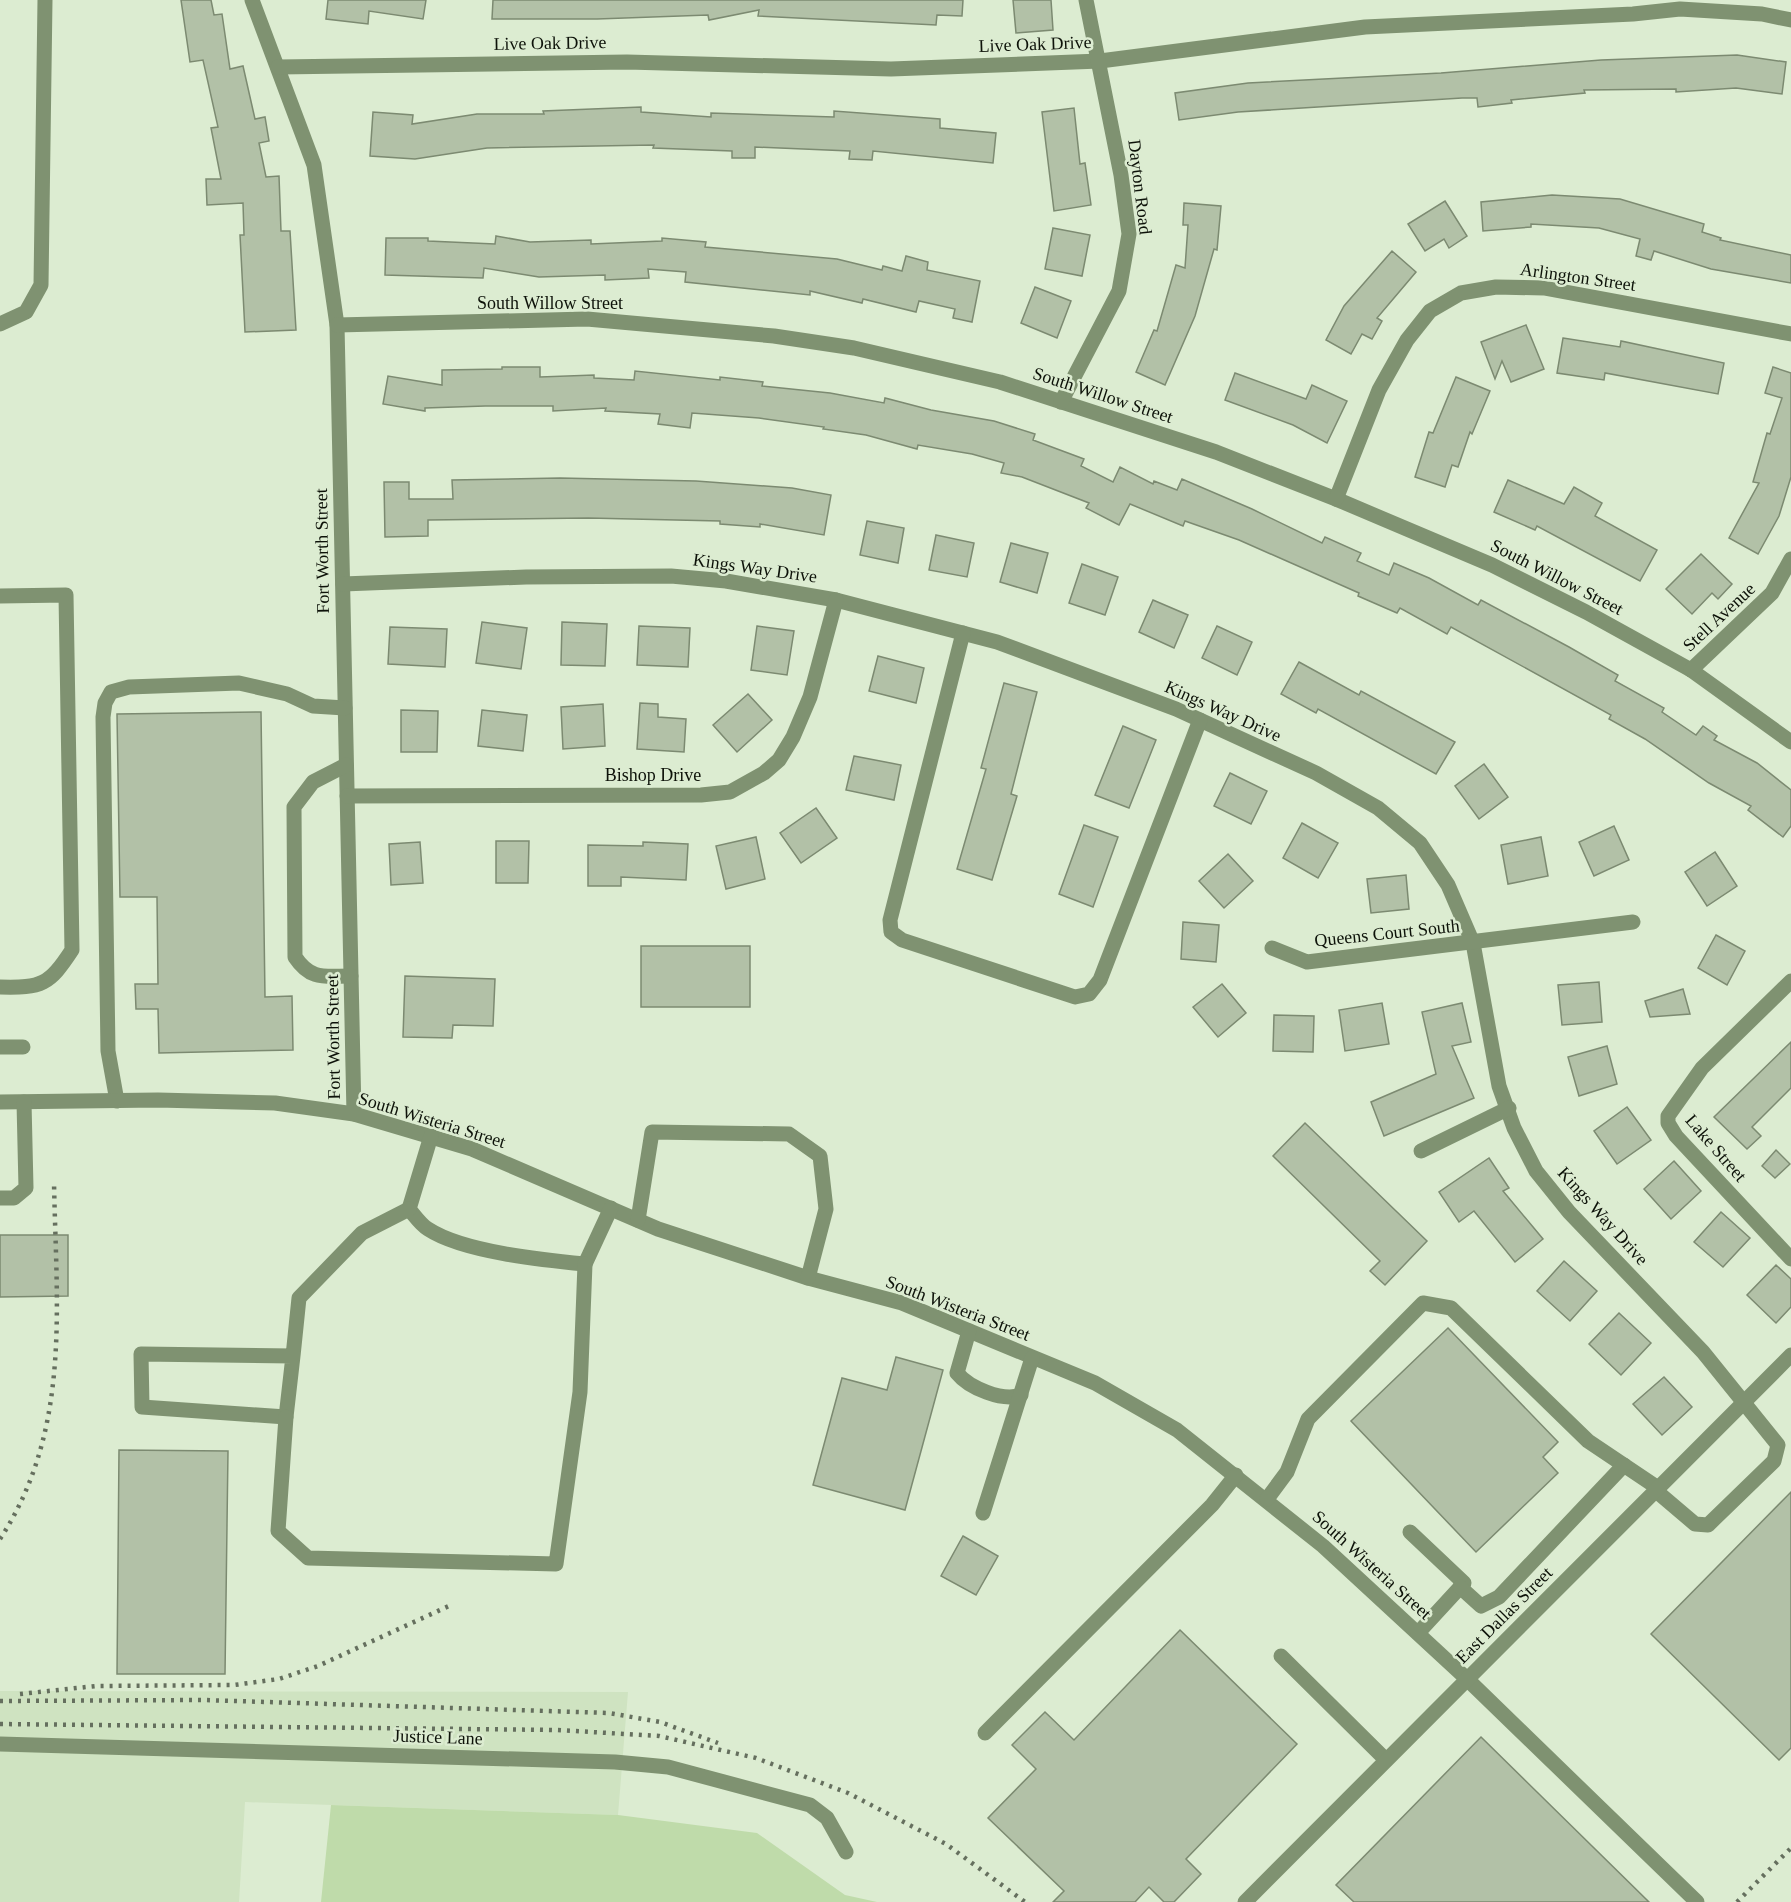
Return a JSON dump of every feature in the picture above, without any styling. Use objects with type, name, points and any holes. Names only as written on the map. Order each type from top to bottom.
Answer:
[{"type":"street","points":[[0,324],[26,312],[41,285],[45,0]]},
{"type":"street","name":"Fort Worth Street","points":[[252,0],[314,165],[337,325],[354,1114]]},
{"type":"street","name":"Dayton Road","points":[[1061,402],[1114,301],[1126,261],[1129,234],[1121,175],[1086,0]]},
{"type":"street","name":"Live Oak Drive","points":[[278,66],[627,62],[891,69],[1100,61],[1365,27],[1633,14],[1680,9],[1762,14],[1791,20]]},
{"type":"street","name":"Arlington Street","points":[[1336,499],[1379,390],[1407,339],[1430,311],[1461,293],[1496,287],[1544,288],[1791,334]]},
{"type":"street","name":"South Willow Street","points":[[337,325],[587,318],[774,336],[854,348],[1000,382],[1216,452],[1336,499],[1492,565],[1586,612],[1691,670],[1791,742]]},
{"type":"street","name":"Stell Avenue","points":[[1691,670],[1772,593],[1791,559]]},
{"type":"street","name":"Kings Way Drive","points":[[343,584],[526,577],[671,576],[726,581],[836,600],[997,642],[1200,720],[1316,773],[1378,808],[1420,843],[1448,885],[1473,943],[1498,1086],[1509,1108],[1514,1128],[1536,1171],[1569,1212],[1703,1352],[1778,1445],[1774,1461],[1708,1525],[1695,1524],[1657,1489]]},
{"type":"street","points":[[0,596],[66,595],[72,950],[54,977],[29,988],[0,987]]},
{"type":"street","name":"Bishop Drive","points":[[347,796],[701,795],[730,792],[764,773],[779,760],[793,737],[810,698],[836,600]]},
{"type":"street","points":[[963,633],[890,920],[891,932],[902,940],[1075,997],[1089,994],[1100,980],[1200,720]]},
{"type":"street","points":[[117,1101],[108,1051],[105,703],[111,692],[129,687],[239,683],[286,694],[314,706],[345,708]]},
{"type":"street","points":[[346,765],[313,782],[294,807],[295,957],[304,972],[318,976],[351,976]]},
{"type":"street","name":"Queens Court South","points":[[1272,948],[1307,962],[1633,922]]},
{"type":"street","name":"Lake Street","points":[[1791,981],[1702,1068],[1668,1116],[1668,1123],[1676,1136],[1791,1259]]},
{"type":"street","points":[[0,1047],[23,1047]]},
{"type":"street","name":"South Wisteria Street","points":[[0,1102],[275,1103],[354,1114],[472,1149],[638,1220],[808,1278],[902,1303],[1095,1383],[1177,1430],[1267,1498],[1323,1546],[1467,1679],[1697,1902]]},
{"type":"street","points":[[0,1198],[14,1198],[26,1188],[24,1102]]},
{"type":"street","points":[[1421,1151],[1509,1108]]},
{"type":"street","points":[[638,1220],[652,1132],[789,1134],[820,1156],[826,1209],[808,1278]]},
{"type":"street","points":[[431,1136],[409,1209],[362,1233],[299,1298],[286,1417],[278,1532],[309,1558],[556,1564],[580,1392],[585,1264],[611,1208]]},
{"type":"street","points":[[409,1209],[428,1229],[460,1244],[547,1260],[585,1264]]},
{"type":"street","points":[[1267,1498],[1287,1472],[1308,1419],[1423,1303],[1451,1308],[1588,1441],[1657,1489]]},
{"type":"street","points":[[969,1331],[957,1373],[964,1382],[1003,1396],[1013,1398],[1021,1395]]},
{"type":"street","points":[[286,1417],[142,1407],[141,1354],[293,1356]]},
{"type":"street","name":"East Dallas Street","points":[[1245,1902],[1791,1355]]},
{"type":"street","points":[[983,1513],[1032,1358]]},
{"type":"street","points":[[1460,1587],[1481,1605],[1499,1597],[1624,1465]]},
{"type":"street","points":[[985,1733],[1212,1505],[1236,1475]]},
{"type":"street","points":[[1410,1532],[1464,1583],[1418,1633]]},
{"type":"street","points":[[1281,1656],[1386,1760]]},
{"type":"street","name":"Justice Lane","points":[[0,1744],[425,1756],[668,1767],[810,1805],[827,1818],[846,1852]]},
{"type":"shaded area","points":[[0,1691],[628,1692],[618,1815],[245,1802],[239,1902],[0,1902]]},
{"type":"shaded area","points":[[331,1805],[618,1815],[757,1833],[845,1895],[877,1902],[321,1902]]},
{"type":"building","points":[[181,0],[211,0],[214,15],[222,14],[230,69],[243,66],[255,119],[265,117],[269,141],[259,143],[266,177],[279,176],[281,231],[290,231],[296,330],[245,332],[240,235],[244,235],[243,203],[207,205],[206,179],[221,179],[211,128],[218,127],[203,60],[190,62]]},
{"type":"building","points":[[328,0],[426,0],[423,19],[369,11],[368,24],[326,19]]},
{"type":"building","points":[[493,0],[963,0],[962,16],[937,15],[936,25],[758,16],[759,10],[709,20],[708,15],[597,19],[492,19]]},
{"type":"building","points":[[1013,0],[1051,0],[1053,30],[1016,33]]},
{"type":"building","points":[[1737,55],[1786,62],[1782,94],[1736,88],[1676,92],[1676,89],[1584,90],[1585,93],[1511,100],[1512,103],[1478,107],[1477,98],[1462,98],[1238,112],[1179,120],[1175,93],[1248,83],[1441,73],[1601,60]]},
{"type":"building","points":[[641,107],[641,112],[711,117],[711,113],[834,117],[834,111],[940,119],[940,128],[996,133],[993,163],[873,151],[872,160],[849,159],[850,151],[755,147],[755,158],[732,158],[732,151],[653,148],[654,145],[487,148],[415,159],[370,156],[373,112],[413,115],[412,124],[477,114],[544,114],[543,111]]},
{"type":"building","points":[[1074,108],[1080,164],[1085,163],[1091,205],[1054,211],[1042,112]]},
{"type":"building","points":[[1552,195],[1620,199],[1704,224],[1702,232],[1721,238],[1720,240],[1791,255],[1791,283],[1711,269],[1654,251],[1651,260],[1636,256],[1640,239],[1599,228],[1531,224],[1531,227],[1483,231],[1481,202]]},
{"type":"building","points":[[1445,201],[1467,236],[1449,248],[1444,239],[1425,251],[1408,224]]},
{"type":"building","points":[[1184,203],[1221,206],[1217,250],[1214,249],[1195,316],[1165,385],[1136,372],[1154,330],[1157,331],[1176,265],[1185,268],[1188,225],[1183,225]]},
{"type":"building","points":[[1053,228],[1090,235],[1082,276],[1045,269]]},
{"type":"building","points":[[496,236],[530,242],[591,240],[591,244],[662,241],[662,238],[706,242],[705,247],[837,259],[882,270],[883,266],[902,271],[906,256],[928,262],[927,270],[980,281],[972,322],[953,318],[955,309],[919,301],[916,312],[863,299],[862,303],[810,291],[810,295],[685,282],[686,272],[648,269],[649,278],[605,280],[605,275],[539,277],[484,268],[483,278],[385,275],[386,238],[428,238],[428,241],[495,244]]},
{"type":"building","points":[[1392,251],[1416,272],[1377,318],[1382,321],[1372,339],[1362,334],[1351,354],[1326,340],[1344,306]]},
{"type":"building","points":[[1035,287],[1071,301],[1057,338],[1021,323]]},
{"type":"building","points":[[1526,325],[1544,369],[1511,382],[1502,361],[1495,379],[1481,342]]},
{"type":"building","points":[[1563,338],[1620,347],[1621,341],[1724,363],[1718,394],[1605,373],[1604,380],[1557,373]]},
{"type":"building","points":[[502,367],[540,367],[540,377],[594,375],[594,378],[634,380],[635,371],[720,380],[720,377],[763,382],[762,386],[830,393],[884,403],[885,398],[931,410],[994,421],[1035,434],[1033,440],[1084,459],[1081,466],[1113,482],[1120,467],[1153,484],[1154,481],[1177,490],[1182,479],[1252,509],[1322,543],[1325,537],[1361,553],[1357,561],[1389,575],[1394,563],[1429,578],[1478,605],[1481,600],[1569,647],[1618,675],[1615,681],[1664,708],[1662,712],[1696,735],[1703,726],[1717,736],[1714,740],[1757,763],[1791,790],[1791,826],[1783,837],[1748,810],[1751,806],[1709,783],[1645,739],[1609,719],[1611,715],[1451,627],[1447,634],[1400,608],[1397,613],[1358,596],[1359,593],[1239,540],[1185,521],[1183,526],[1130,504],[1119,525],[1086,508],[1089,503],[1022,477],[1001,473],[1004,463],[972,454],[918,445],[917,449],[866,435],[759,418],[692,413],[690,428],[658,424],[660,414],[605,411],[606,408],[553,411],[553,406],[485,406],[425,408],[425,411],[383,404],[388,376],[442,385],[442,370],[502,369]]},
{"type":"building","points":[[1773,367],[1791,373],[1791,477],[1779,516],[1758,554],[1729,538],[1759,483],[1753,482],[1767,433],[1770,434],[1782,398],[1765,393]]},
{"type":"building","points":[[1235,373],[1306,399],[1312,385],[1347,401],[1327,443],[1293,425],[1225,400]]},
{"type":"building","points":[[1456,377],[1490,391],[1472,434],[1470,432],[1458,467],[1452,465],[1445,487],[1415,477],[1429,432],[1433,433]]},
{"type":"building","points":[[560,478],[696,481],[792,488],[831,495],[824,535],[760,524],[760,527],[720,524],[720,521],[588,518],[428,520],[428,536],[385,537],[384,482],[409,482],[409,499],[453,499],[452,480]]},
{"type":"building","points":[[1508,480],[1564,504],[1574,487],[1602,503],[1595,516],[1657,550],[1640,581],[1537,526],[1535,530],[1494,512]]},
{"type":"building","points":[[867,521],[904,528],[898,563],[860,555]]},
{"type":"building","points":[[936,535],[974,543],[967,577],[929,570]]},
{"type":"building","points":[[1011,543],[1048,553],[1037,593],[1000,582]]},
{"type":"building","points":[[1701,554],[1732,584],[1718,599],[1712,593],[1692,614],[1666,589]]},
{"type":"building","points":[[1082,564],[1118,577],[1105,615],[1069,603]]},
{"type":"building","points":[[1153,600],[1188,615],[1174,648],[1139,632]]},
{"type":"building","points":[[482,622],[527,628],[521,669],[476,663]]},
{"type":"building","points":[[562,622],[607,624],[605,666],[561,665]]},
{"type":"building","points":[[639,626],[690,628],[688,667],[637,665]]},
{"type":"building","points":[[757,626],[794,631],[787,675],[751,670]]},
{"type":"building","points":[[1217,626],[1252,642],[1237,675],[1202,658]]},
{"type":"building","points":[[390,627],[447,629],[445,667],[388,664]]},
{"type":"building","points":[[878,656],[924,668],[916,703],[869,691]]},
{"type":"building","points":[[1299,662],[1359,695],[1361,691],[1455,742],[1436,774],[1318,709],[1316,713],[1281,694]]},
{"type":"building","points":[[1004,683],[1037,692],[1011,794],[1017,796],[992,880],[957,869],[986,769],[981,768]]},
{"type":"building","points":[[748,694],[772,720],[737,752],[713,725]]},
{"type":"building","points":[[640,703],[658,704],[658,717],[686,719],[684,752],[637,749]]},
{"type":"building","points":[[603,704],[605,746],[563,749],[561,707]]},
{"type":"building","points":[[401,710],[438,711],[437,752],[401,752]]},
{"type":"building","points":[[482,710],[527,715],[523,751],[478,746]]},
{"type":"building","points":[[261,712],[265,997],[292,996],[293,1050],[159,1053],[158,1009],[136,1009],[135,984],[158,984],[157,897],[120,897],[117,714]]},
{"type":"building","points":[[1123,726],[1156,740],[1129,808],[1095,795]]},
{"type":"building","points":[[854,756],[901,765],[894,800],[846,790]]},
{"type":"building","points":[[1484,764],[1508,797],[1479,819],[1455,786]]},
{"type":"building","points":[[1230,773],[1267,791],[1251,824],[1214,806]]},
{"type":"building","points":[[816,808],[837,838],[801,863],[780,833]]},
{"type":"building","points":[[1302,823],[1338,843],[1318,878],[1283,858]]},
{"type":"building","points":[[1084,825],[1118,837],[1093,907],[1059,894]]},
{"type":"building","points":[[1614,826],[1629,860],[1594,876],[1579,842]]},
{"type":"building","points":[[756,837],[765,879],[726,889],[716,846]]},
{"type":"building","points":[[1541,837],[1548,876],[1508,884],[1501,845]]},
{"type":"building","points":[[496,841],[529,841],[528,883],[496,883]]},
{"type":"building","points":[[420,842],[423,883],[391,885],[389,844]]},
{"type":"building","points":[[643,842],[688,844],[686,880],[621,877],[621,886],[588,886],[588,845],[643,846]]},
{"type":"building","points":[[1715,852],[1737,886],[1707,906],[1685,872]]},
{"type":"building","points":[[1228,854],[1253,881],[1224,908],[1199,881]]},
{"type":"building","points":[[1406,875],[1409,909],[1371,913],[1367,879]]},
{"type":"building","points":[[1183,922],[1219,925],[1216,962],[1181,959]]},
{"type":"building","points":[[1716,935],[1745,951],[1727,985],[1698,968]]},
{"type":"building","points":[[641,946],[750,946],[750,1007],[641,1007]]},
{"type":"building","points":[[405,976],[495,979],[493,1026],[453,1025],[452,1038],[403,1037]]},
{"type":"building","points":[[1599,982],[1602,1022],[1562,1025],[1558,985]]},
{"type":"building","points":[[1222,984],[1246,1013],[1218,1037],[1193,1007]]},
{"type":"building","points":[[1683,989],[1690,1014],[1650,1017],[1645,1001]]},
{"type":"building","points":[[1382,1003],[1389,1044],[1345,1051],[1339,1010]]},
{"type":"building","points":[[1462,1003],[1471,1042],[1452,1046],[1474,1098],[1384,1136],[1371,1102],[1436,1074],[1422,1012]]},
{"type":"building","points":[[1274,1015],[1314,1016],[1313,1052],[1273,1051]]},
{"type":"building","points":[[1791,1042],[1791,1088],[1752,1127],[1761,1136],[1747,1149],[1714,1117]]},
{"type":"building","points":[[1607,1046],[1617,1084],[1579,1096],[1568,1057]]},
{"type":"building","points":[[1627,1107],[1651,1140],[1617,1164],[1594,1131]]},
{"type":"building","points":[[1305,1123],[1427,1241],[1385,1285],[1370,1271],[1380,1261],[1273,1156]]},
{"type":"building","points":[[1776,1150],[1790,1164],[1775,1178],[1762,1166]]},
{"type":"building","points":[[1489,1158],[1509,1188],[1503,1191],[1543,1239],[1515,1262],[1474,1211],[1459,1222],[1439,1192]]},
{"type":"building","points":[[1674,1161],[1701,1191],[1671,1219],[1644,1189]]},
{"type":"building","points":[[1721,1212],[1750,1238],[1723,1267],[1694,1242]]},
{"type":"building","points":[[0,1235],[68,1235],[68,1296],[0,1297]]},
{"type":"building","points":[[1564,1261],[1597,1291],[1570,1321],[1537,1291]]},
{"type":"building","points":[[1776,1265],[1791,1279],[1791,1307],[1776,1323],[1747,1295]]},
{"type":"building","points":[[1619,1313],[1651,1343],[1621,1375],[1589,1344]]},
{"type":"building","points":[[1448,1328],[1558,1442],[1543,1457],[1558,1473],[1476,1552],[1351,1421]]},
{"type":"building","points":[[896,1357],[943,1370],[905,1510],[813,1485],[842,1378],[887,1390]]},
{"type":"building","points":[[1664,1377],[1692,1407],[1662,1435],[1633,1404]]},
{"type":"building","points":[[119,1450],[228,1451],[225,1674],[117,1674]]},
{"type":"building","points":[[1791,1492],[1791,1748],[1779,1760],[1651,1634]]},
{"type":"building","points":[[963,1536],[998,1556],[976,1595],[941,1576]]},
{"type":"building","points":[[1180,1630],[1297,1744],[1186,1859],[1201,1874],[1174,1902],[1164,1902],[1149,1887],[1135,1902],[1053,1902],[1064,1891],[988,1818],[1036,1769],[1012,1745],[1045,1712],[1074,1740]]},
{"type":"building","points":[[1481,1737],[1649,1902],[1354,1902],[1336,1885]]},
{"type":"railway","points":[[0,1539],[23,1497],[39,1454],[49,1410],[55,1365],[57,1320],[54,1181]]},
{"type":"railway","points":[[20,1694],[96,1686],[234,1685],[279,1679],[318,1666],[451,1605]]},
{"type":"railway","points":[[0,1701],[204,1700],[609,1713],[660,1722],[718,1743]]},
{"type":"railway","points":[[0,1724],[558,1730],[659,1736],[756,1758],[848,1793],[946,1844],[1025,1902]]},
{"type":"railway","points":[[1737,1902],[1791,1848]]}]
